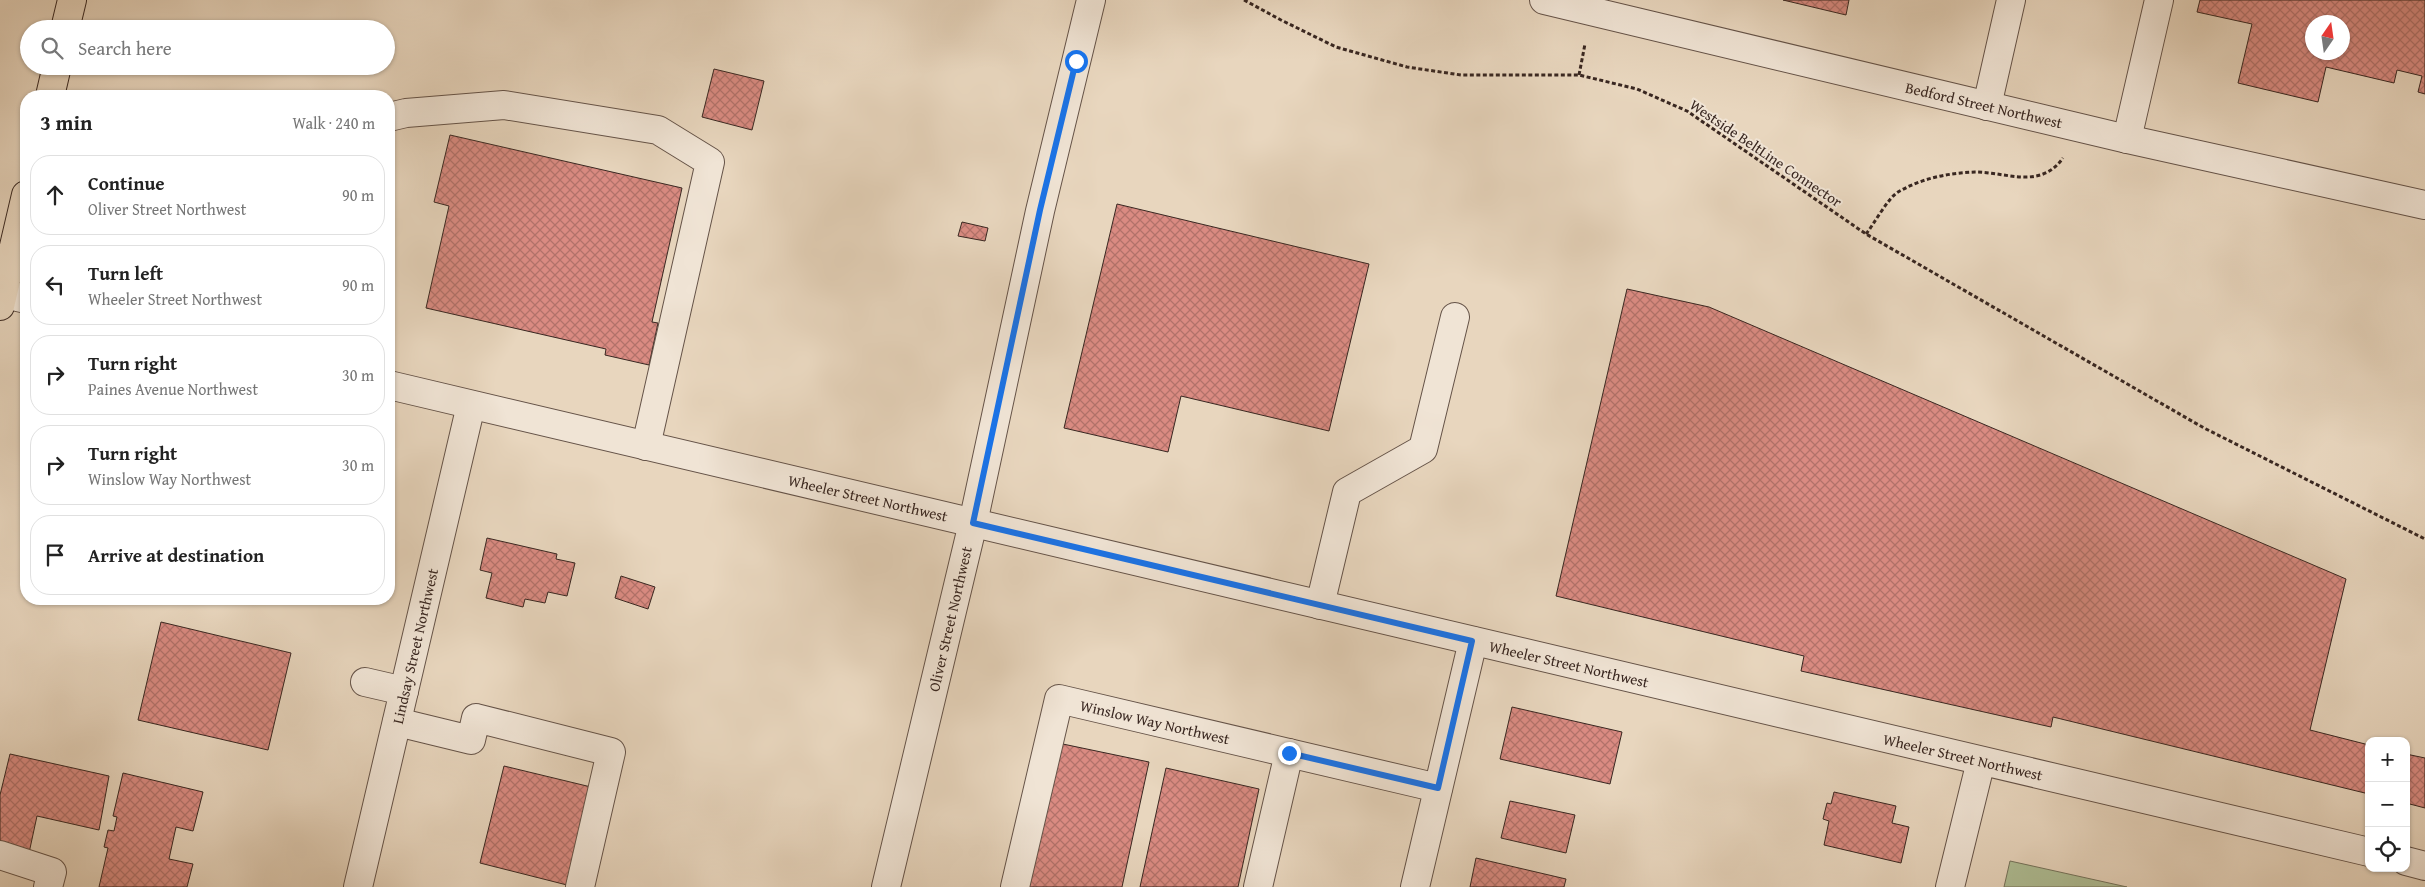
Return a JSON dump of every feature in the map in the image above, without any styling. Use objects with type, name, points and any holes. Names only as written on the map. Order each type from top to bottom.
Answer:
[{"type":"main road","points":[[67,20],[72,0]]},
{"type":"main road","points":[[51,90],[55,75]]},
{"type":"main road","points":[[7,298],[20,239]]},
{"type":"street","name":"Oliver Street Northwest","points":[[886,887],[973,523],[1040,210],[1091,0]]},
{"type":"street","name":"Bedford Street Northwest","points":[[1544,0],[1627,10],[1987,106],[2425,205]]},
{"type":"street","points":[[1987,106],[2011,0]]},
{"type":"street","points":[[2127,139],[2160,0]]},
{"type":"street","points":[[395,116],[504,104],[658,130],[710,162],[646,446]]},
{"type":"street","points":[[1320,605],[1347,492],[1423,448],[1455,317]]},
{"type":"street","name":"Wheeler Street Northwest","points":[[395,386],[2365,851]]},
{"type":"street","name":"Lindsay Street Northwest","points":[[358,887],[471,405]]},
{"type":"street","points":[[1415,887],[1472,641]]},
{"type":"street","points":[[365,682],[404,691]]},
{"type":"street","name":"Winslow Way Northwest","points":[[1015,887],[1059,699],[1438,788]]},
{"type":"street","points":[[397,722],[471,740],[476,718],[611,752],[580,887]]},
{"type":"street","points":[[1258,887],[1289,753]]},
{"type":"street","points":[[1950,887],[1981,761]]},
{"type":"street","points":[[0,855],[52,872],[48,887]]},
{"type":"street","points":[[2410,862],[2425,866]]},
{"type":"path","name":"Westside BeltLine Connector","points":[[1244,0],[1280,20],[1336,46],[1407,67],[1461,76],[1579,75],[1636,89],[1687,111],[1866,234],[2204,428],[2425,539]]},
{"type":"path","points":[[1579,75],[1586,41]]},
{"type":"path","points":[[1866,234],[1896,192],[1935,176],[1976,172],[2029,178],[2056,169],[2065,157]]},
{"type":"green space","points":[[2010,861],[2127,887],[2004,887]]},
{"type":"building","points":[[1783,0],[1849,0],[1846,15]]},
{"type":"building","points":[[2200,0],[2425,0],[2425,94],[2418,92],[2422,76],[2397,70],[2394,83],[2326,67],[2318,102],[2238,83],[2252,24],[2197,12]]},
{"type":"building","points":[[714,69],[764,81],[752,130],[702,117]]},
{"type":"building","points":[[450,135],[682,188],[652,322],[658,323],[649,365],[605,355],[606,349],[426,308],[449,206],[434,202]]},
{"type":"building","points":[[1117,204],[1369,264],[1329,431],[1181,396],[1168,452],[1064,428]]},
{"type":"building","points":[[962,222],[988,228],[985,241],[958,236]]},
{"type":"building","points":[[1627,289],[1709,307],[2346,579],[2310,730],[2365,744],[2365,793],[2053,717],[2051,727],[1801,671],[1804,656],[1556,596]]},
{"type":"building","points":[[487,538],[557,554],[556,559],[575,563],[567,596],[548,592],[545,603],[525,599],[523,607],[486,598],[492,573],[480,570]]},
{"type":"building","points":[[621,576],[655,587],[648,609],[615,598]]},
{"type":"building","points":[[161,622],[291,653],[268,750],[138,720]]},
{"type":"building","points":[[1512,707],[1622,732],[1610,784],[1500,759]]},
{"type":"building","points":[[1058,743],[1149,762],[1122,887],[1027,887]]},
{"type":"building","points":[[10,754],[109,776],[99,830],[37,816],[29,853],[0,847],[0,795]]},
{"type":"building","points":[[2410,755],[2425,758],[2425,808],[2410,804]]},
{"type":"building","points":[[504,766],[591,787],[567,885],[480,863]]},
{"type":"building","points":[[1166,768],[1259,789],[1238,887],[1140,887]]},
{"type":"building","points":[[123,773],[203,792],[193,831],[176,827],[169,859],[193,864],[187,887],[99,887],[108,848],[104,847],[108,830],[114,831],[117,817],[113,816]]},
{"type":"building","points":[[1834,792],[1896,806],[1892,823],[1909,827],[1901,863],[1824,845],[1829,821],[1823,819],[1827,803],[1831,804]]},
{"type":"building","points":[[1510,801],[1575,815],[1566,853],[1501,838]]},
{"type":"building","points":[[1476,858],[1566,879],[1564,887],[1470,887]]},
{"type":"route","points":[[1076,61],[1040,210],[973,523],[1472,641],[1438,788],[1289,753]]}]
